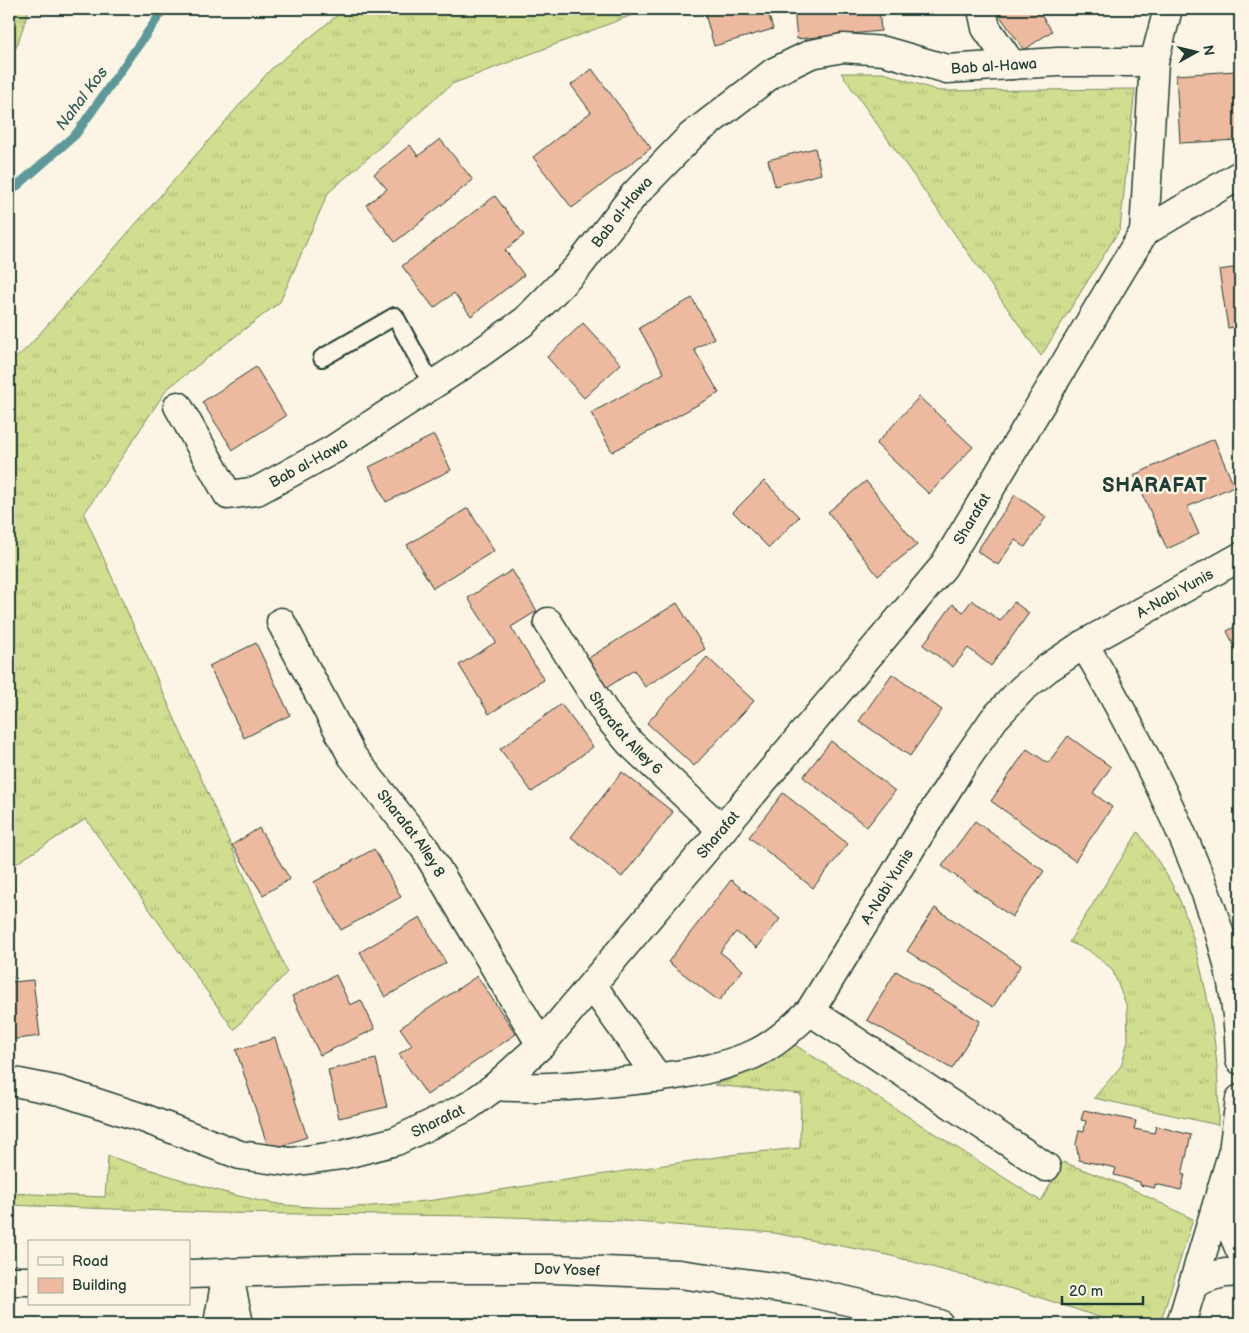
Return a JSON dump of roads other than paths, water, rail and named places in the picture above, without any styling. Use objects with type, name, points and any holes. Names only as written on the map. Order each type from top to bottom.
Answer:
[{"type":"street","points":[[982,9],[986,28],[1012,65]]},
{"type":"street","points":[[1144,232],[1154,62],[1168,9]]},
{"type":"street","name":"Bab al-Hawa","points":[[178,406],[228,495],[256,491],[334,449],[525,321],[578,267],[634,195],[691,136],[774,72],[811,54],[843,48],[884,50],[946,69],[1058,62],[1154,62]]},
{"type":"street","name":"Sharafat","points":[[9,1081],[60,1091],[120,1110],[240,1155],[290,1162],[342,1155],[396,1141],[467,1107],[496,1086],[541,1046],[943,567],[1144,232],[1240,175]]},
{"type":"street","name":"A-Nabi Yunis","points":[[496,1086],[559,1088],[658,1078],[718,1066],[753,1054],[785,1036],[810,1011],[951,784],[994,719],[1022,689],[1048,668],[1084,644],[1240,557]]},
{"type":"street","name":"Sharafat Alley 8","points":[[281,622],[352,756],[424,847],[541,1046]]},
{"type":"street","name":"Sharafat Alley 6","points":[[548,622],[613,724],[630,743],[722,830]]},
{"type":"street","points":[[1084,644],[1144,752],[1203,882],[1218,923],[1230,970],[1240,1033],[1240,1060]]},
{"type":"street","points":[[592,985],[658,1078]]},
{"type":"street","points":[[810,1011],[1046,1167]]},
{"type":"street","points":[[1181,1324],[1233,1151],[1240,1099]]},
{"type":"street","points":[[1221,1192],[1226,1217],[1240,1250]]},
{"type":"street","name":"Dov Yosef","points":[[190,1274],[297,1270],[554,1269],[678,1274],[808,1292],[905,1314],[939,1324]]},
{"type":"street","points":[[218,1324],[228,1272]]},
{"type":"street","points":[[228,1272],[239,1324]]},
{"type":"street","points":[[1193,1284],[1211,1276],[1240,1273]]},
{"type":"street","points":[[9,1282],[28,1281]]},
{"type":"lane","points":[[322,358],[395,316],[432,385]]},
{"type":"waterway","name":"Nahal Kos","points":[[9,193],[76,134],[164,9]]},
{"type":"district","name":"SHARAFAT","points":[[1155,485]]}]
